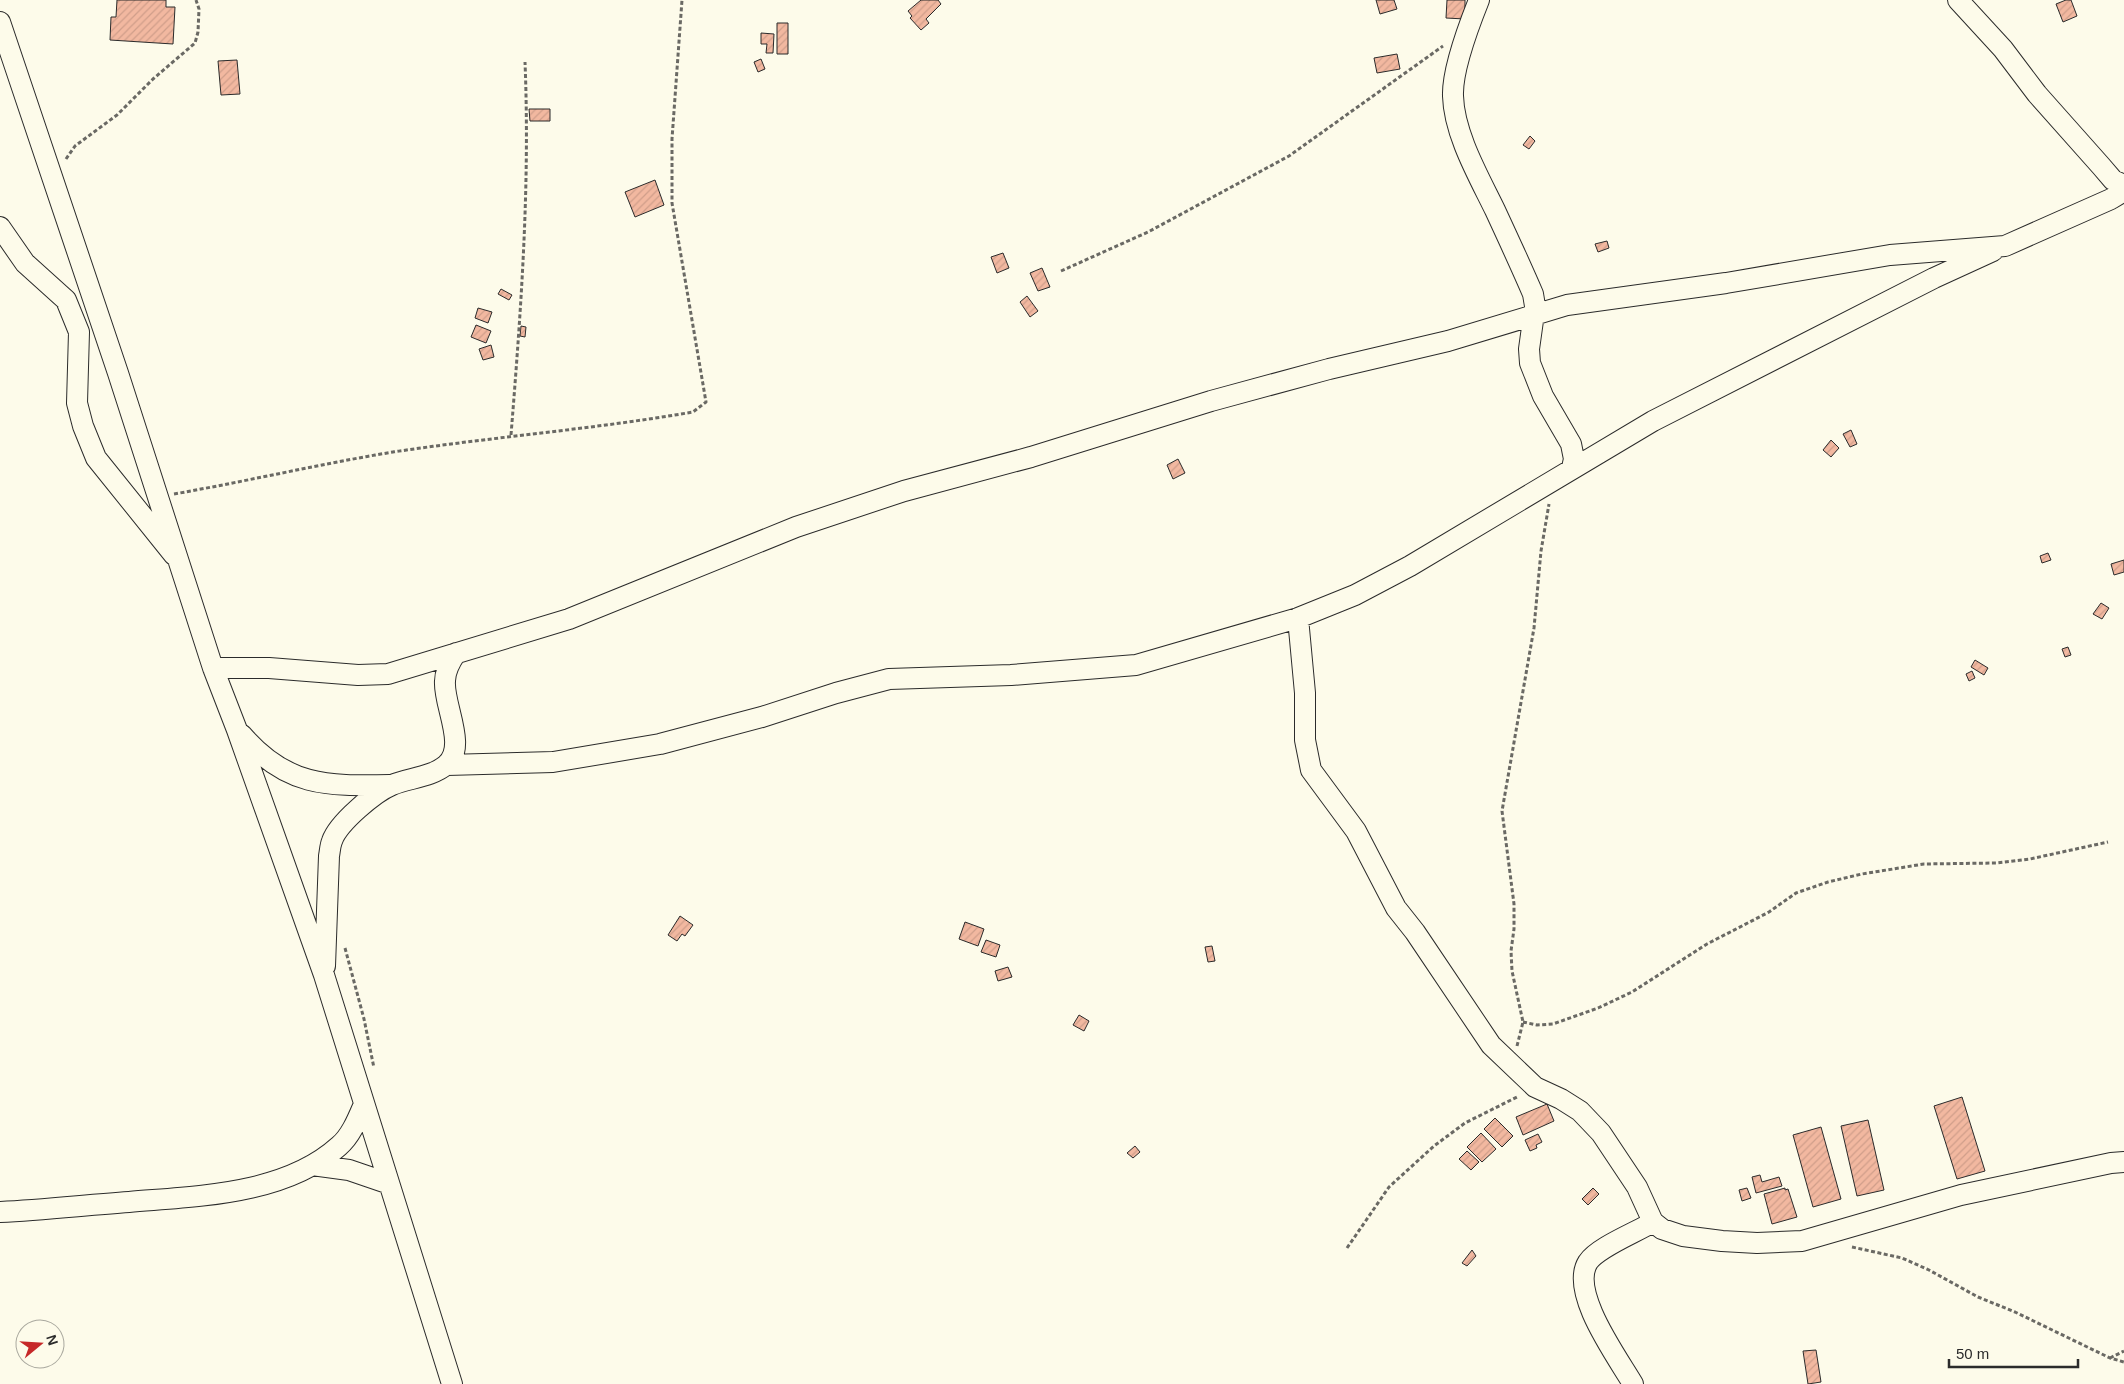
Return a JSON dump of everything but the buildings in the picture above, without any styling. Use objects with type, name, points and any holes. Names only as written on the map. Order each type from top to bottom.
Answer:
[{"type":"street","points":[[1479,0],[1468,29],[1453,94],[1454,104],[1465,145],[1534,294],[1535,314],[1530,332],[1530,363],[1543,396],[1571,444],[1574,459],[1564,472]]},
{"type":"street","points":[[1958,0],[2003,49],[2037,94],[2113,180],[2124,185]]},
{"type":"street","points":[[0,22],[181,562],[212,668],[237,730],[324,975],[452,1384]]},
{"type":"street","points":[[237,730],[255,751],[279,769],[303,780],[341,786],[391,785],[436,771],[447,765],[553,762],[660,744],[762,718],[836,693],[889,679],[1011,676],[1136,665],[1298,618],[1355,595],[1410,566],[1564,472],[1653,421],[1934,278],[2112,199],[2124,191]]},
{"type":"street","points":[[0,228],[24,263],[66,300],[73,313],[79,332],[77,403],[96,458],[147,524],[181,562]]},
{"type":"street","points":[[212,668],[269,668],[358,676],[388,674],[569,619],[796,527],[904,490],[1031,458],[1212,401],[1329,369],[1448,341],[1567,305],[1726,284],[1890,255],[2005,246]]},
{"type":"street","points":[[1298,618],[1305,693],[1305,740],[1311,770],[1356,831],[1396,908],[1415,932],[1470,1017],[1510,1065],[1535,1087],[1562,1099],[1580,1111],[1601,1133],[1629,1174],[1653,1222],[1672,1234],[1722,1241],[1757,1243],[1802,1241],[1961,1195],[2111,1163],[2124,1162]]},
{"type":"street","points":[[447,765],[453,755],[456,743],[445,696],[445,681],[447,668],[456,653]]},
{"type":"street","points":[[324,975],[328,876],[332,840],[355,813],[391,785]]},
{"type":"street","points":[[0,1212],[171,1200],[216,1194],[254,1186],[312,1165],[340,1145],[364,1104]]},
{"type":"street","points":[[312,1165],[349,1170],[388,1183]]},
{"type":"street","points":[[1633,1384],[1600,1329],[1588,1301],[1584,1277],[1588,1263],[1596,1255],[1653,1222]]},
{"type":"path","points":[[56,188],[63,164],[75,146],[117,115],[153,79],[195,43],[198,32],[199,10],[196,0]]},
{"type":"path","points":[[159,497],[391,453],[511,435],[693,412],[706,402],[672,203],[672,139],[682,0]]},
{"type":"path","points":[[1061,271],[1148,232],[1289,156],[1468,29]]},
{"type":"path","points":[[511,435],[526,216],[528,135],[525,62]]},
{"type":"path","points":[[1510,1065],[1523,1022],[1512,971],[1511,951],[1514,929],[1514,904],[1502,812],[1534,628],[1545,519],[1564,472]]},
{"type":"path","points":[[1523,1022],[1537,1025],[1553,1024],[1598,1008],[1632,992],[1707,944],[1769,912],[1796,893],[1828,882],[1916,865],[1996,863],[2030,859],[2108,842]]},
{"type":"path","points":[[344,944],[374,1061],[374,1076]]},
{"type":"path","points":[[1347,1248],[1389,1187],[1434,1146],[1465,1124],[1535,1087]]},
{"type":"path","points":[[1846,1245],[1902,1258],[1929,1270],[1978,1297],[2110,1358],[2124,1362]]},
{"type":"path","points":[[2110,1358],[2124,1351]]}]
